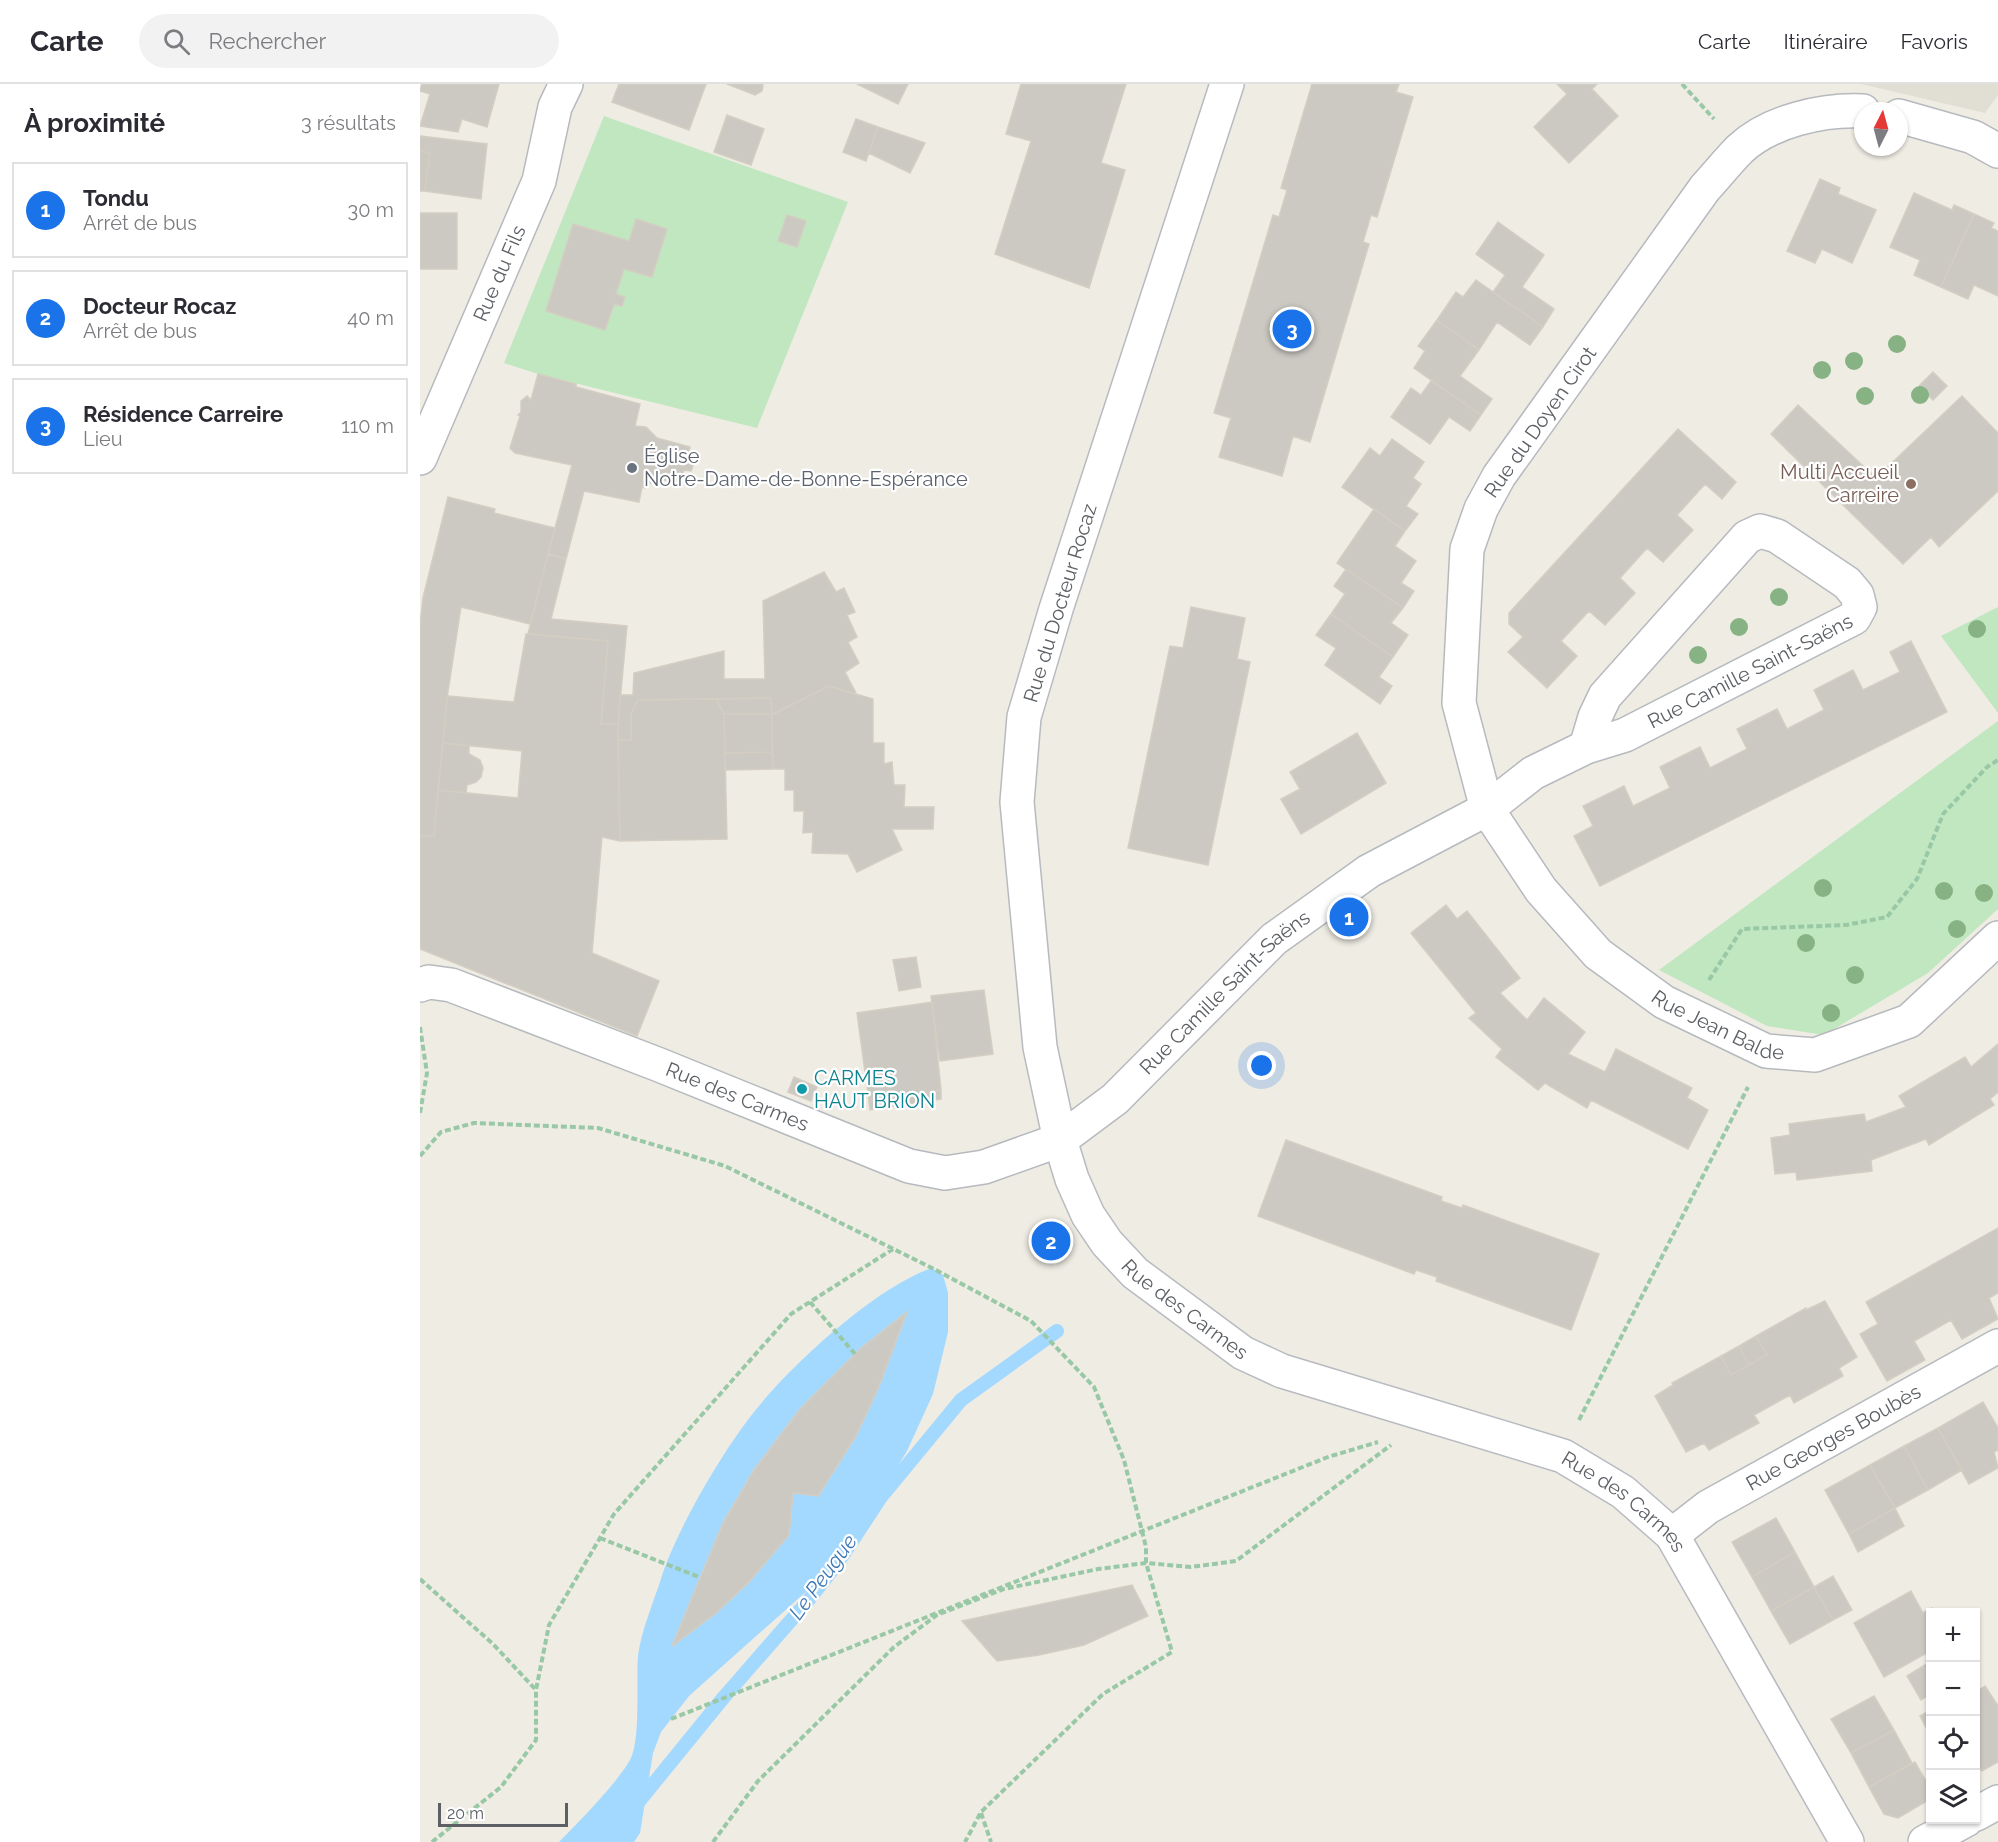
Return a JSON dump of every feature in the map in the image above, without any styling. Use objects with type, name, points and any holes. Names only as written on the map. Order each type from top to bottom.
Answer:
[{"type":"street","name":"Rue du Fils","points":[[420,459],[539,180],[555,107],[566,84]]},
{"type":"street","name":"Rue du Docteur Rocaz","points":[[1060,1140],[1040,1047],[1017,802],[1024,717],[1056,609],[1227,84]]},
{"type":"street","name":"Rue du Doyen Cirot","points":[[1487,809],[1459,703],[1467,549],[1481,509],[1499,476],[1705,188],[1741,148],[1772,128],[1841,110],[1854,111]]},
{"type":"street","points":[[1908,119],[1973,137],[1998,151]]},
{"type":"street","name":"Rue Camille Saint-Saëns","points":[[1060,1140],[1115,1098],[1274,939],[1369,871],[1487,809],[1533,773],[1586,747],[1625,735],[1854,618],[1860,607],[1857,595],[1847,583],[1777,536],[1760,531],[1747,537],[1605,696],[1595,717],[1586,747]]},
{"type":"street","name":"Rue Jean Balde","points":[[1487,809],[1541,890],[1598,954],[1664,1002],[1766,1051],[1815,1055],[1909,1021],[1998,938]]},
{"type":"street","name":"Rue des Carmes","points":[[420,985],[429,982],[451,986],[657,1064],[909,1166],[945,1173],[984,1167],[1060,1140],[1072,1179],[1088,1215],[1107,1243],[1144,1280],[1243,1353],[1282,1371],[1563,1456],[1623,1492],[1672,1535],[1847,1842]]},
{"type":"street","name":"Rue Georges Boubès","points":[[1672,1535],[1708,1507],[1998,1346]]},
{"type":"street","points":[[1980,1812],[1998,1802]]},
{"type":"street","points":[[1925,1842],[1959,1824]]},
{"type":"path","points":[[1682,84],[1741,148]]},
{"type":"path","points":[[1688,1013],[1742,929],[1846,925],[1887,917],[1917,879],[1942,814],[1987,766],[1998,760]]},
{"type":"path","points":[[420,1027],[427,1073],[420,1113]]},
{"type":"path","points":[[1563,1456],[1582,1413],[1766,1051]]},
{"type":"path","points":[[420,1156],[441,1132],[474,1123],[598,1128],[725,1166],[893,1249],[1031,1321],[1094,1386],[1124,1460],[1142,1531],[1146,1563],[1172,1652],[1103,1695],[981,1812],[966,1842]]},
{"type":"path","points":[[432,1842],[501,1787],[536,1740],[536,1690],[549,1625],[614,1514],[791,1314],[893,1249]]},
{"type":"path","points":[[810,1302],[855,1354]]},
{"type":"path","points":[[713,1842],[758,1780],[894,1647],[937,1616],[1004,1589],[1098,1569],[1146,1563],[1191,1567],[1236,1561],[1397,1440],[1407,1407]]},
{"type":"path","points":[[671,1719],[1328,1456],[1388,1438]]},
{"type":"path","points":[[600,1538],[699,1577]]},
{"type":"path","points":[[420,1579],[493,1644],[536,1690]]},
{"type":"path","points":[[981,1812],[991,1842]]},
{"type":"shaded area","points":[[1861,84],[1998,84],[1998,95],[1985,113]]},
{"type":"green space","points":[[604,116],[848,202],[757,428],[538,374],[504,363]]},
{"type":"green space","points":[[1998,607],[1998,713],[1941,636]]},
{"type":"green space","points":[[1998,721],[1998,909],[1928,973],[1824,1035],[1767,1026],[1659,970]]},
{"type":"water","points":[[932,1268],[943,1275],[948,1293],[948,1332],[933,1394],[907,1451],[837,1564],[689,1696],[661,1732],[653,1753],[640,1833],[634,1842],[559,1842],[607,1791],[630,1760],[636,1739],[638,1656],[644,1628],[676,1541],[700,1494],[728,1449],[770,1393],[812,1351],[886,1292]]},
{"type":"building","points":[[422,84],[499,84],[487,127],[462,119],[458,132],[420,126],[430,94],[420,91]]},
{"type":"building","points":[[619,84],[706,84],[689,130],[612,102]]},
{"type":"building","points":[[727,84],[763,85],[762,91],[755,95]]},
{"type":"building","points":[[857,84],[908,84],[898,104]]},
{"type":"building","points":[[1021,84],[1126,84],[1101,163],[1125,170],[1089,288],[995,254],[1031,141],[1006,134]]},
{"type":"building","points":[[1312,84],[1399,84],[1396,92],[1413,97],[1377,217],[1371,215],[1363,242],[1369,244],[1310,442],[1293,436],[1282,476],[1219,457],[1231,418],[1214,413],[1273,215],[1279,217],[1287,190],[1281,188]]},
{"type":"building","points":[[1557,84],[1597,84],[1592,89],[1618,116],[1569,163],[1534,127],[1567,94]]},
{"type":"building","points":[[727,115],[764,129],[751,165],[714,152]]},
{"type":"building","points":[[856,119],[878,127],[866,161],[843,152]]},
{"type":"building","points":[[878,127],[925,143],[910,173],[869,153]]},
{"type":"building","points":[[420,136],[487,144],[481,199],[425,191],[430,153],[420,151]]},
{"type":"building","points":[[420,151],[430,153],[425,191],[420,191]]},
{"type":"building","points":[[1820,179],[1840,188],[1838,194],[1876,210],[1852,263],[1822,249],[1815,263],[1787,251]]},
{"type":"building","points":[[1914,193],[1952,210],[1954,205],[1974,214],[1941,287],[1914,275],[1920,260],[1890,247]]},
{"type":"building","points":[[420,213],[457,213],[457,269],[420,269]]},
{"type":"building","points":[[1974,214],[1994,223],[1991,228],[1998,231],[1998,296],[1974,285],[1968,299],[1941,287]]},
{"type":"building","points":[[787,215],[806,221],[797,247],[778,241]]},
{"type":"building","points":[[636,219],[667,229],[652,277],[624,269],[616,294],[625,297],[622,306],[614,304],[605,330],[546,311],[573,224],[629,241]]},
{"type":"building","points":[[1498,222],[1544,255],[1522,287],[1554,309],[1543,327],[1493,292],[1505,275],[1476,254]]},
{"type":"building","points":[[1476,280],[1543,327],[1530,345],[1497,322],[1479,350],[1437,320],[1456,292],[1463,297]]},
{"type":"building","points":[[1437,320],[1479,350],[1460,376],[1492,399],[1481,415],[1414,368],[1425,351],[1418,346]]},
{"type":"building","points":[[1933,372],[1947,386],[1933,400],[1919,386]]},
{"type":"building","name":"Église Notre-Dame-de-Bonne-Espérance","points":[[538,374],[640,404],[635,426],[646,427],[657,438],[690,447],[687,461],[694,463],[691,471],[684,470],[680,484],[657,478],[645,488],[642,487],[639,502],[584,491],[566,559],[548,554],[572,465],[515,453],[510,448],[520,416],[518,415],[521,412],[521,401],[527,396],[531,400]]},
{"type":"building","points":[[1431,381],[1481,415],[1470,431],[1449,417],[1430,444],[1391,417],[1411,388],[1421,395]]},
{"type":"building","name":"Multi Accueil Carreire","points":[[1962,396],[1998,433],[1998,491],[1939,547],[1931,537],[1903,564],[1771,434],[1798,405],[1876,478]]},
{"type":"building","points":[[1678,429],[1736,482],[1722,499],[1705,484],[1677,515],[1693,530],[1663,562],[1647,548],[1620,578],[1635,593],[1605,625],[1589,611],[1561,641],[1577,656],[1547,688],[1508,652],[1523,637],[1509,624],[1509,613]]},
{"type":"building","points":[[1392,439],[1424,462],[1413,478],[1421,484],[1406,506],[1418,514],[1405,531],[1342,487],[1370,448],[1380,456]]},
{"type":"building","points":[[448,497],[495,509],[494,513],[555,528],[530,624],[461,607],[447,698],[434,836],[420,836],[420,625],[423,598]]},
{"type":"building","points":[[1374,509],[1405,531],[1395,546],[1416,561],[1401,583],[1414,591],[1403,608],[1337,563]]},
{"type":"building","points":[[548,554],[566,559],[551,619],[627,626],[618,724],[601,724],[608,641],[528,634]]},
{"type":"building","points":[[1346,569],[1403,608],[1391,623],[1408,635],[1393,657],[1331,614],[1345,594],[1334,586]]},
{"type":"building","points":[[824,572],[836,592],[844,588],[855,612],[847,615],[857,637],[848,642],[859,663],[845,672],[857,695],[829,686],[772,715],[771,698],[638,700],[631,714],[631,740],[618,740],[620,695],[633,695],[634,673],[724,651],[724,679],[765,679],[763,601]]},
{"type":"building","points":[[1191,607],[1245,618],[1237,659],[1250,662],[1208,865],[1128,848],[1170,646],[1183,648]]},
{"type":"building","points":[[1331,614],[1393,657],[1379,677],[1392,686],[1380,704],[1325,665],[1336,648],[1316,635]]},
{"type":"building","points":[[526,634],[608,641],[601,724],[618,724],[620,841],[602,837],[592,953],[659,981],[637,1036],[420,949],[420,836],[434,836],[438,790],[518,798],[522,751],[443,743],[447,698],[449,696],[514,702]]},
{"type":"building","points":[[1911,641],[1947,712],[1600,886],[1574,836],[1593,826],[1583,806],[1624,786],[1633,806],[1670,788],[1660,767],[1700,747],[1710,768],[1747,749],[1737,729],[1777,709],[1787,729],[1824,710],[1814,690],[1853,670],[1863,690],[1900,672],[1890,652]]},
{"type":"building","points":[[829,686],[873,699],[873,743],[884,743],[884,764],[892,762],[894,785],[905,785],[904,807],[934,807],[933,829],[892,829],[902,850],[857,872],[848,854],[812,853],[813,832],[803,833],[804,811],[794,811],[794,790],[785,790],[785,769],[773,769],[772,714]]},
{"type":"building","points":[[771,698],[772,714],[724,714],[716,699]]},
{"type":"building","points":[[716,699],[724,714],[727,839],[620,841],[618,740],[631,740],[631,714],[638,700]]},
{"type":"building","points":[[724,714],[772,714],[772,752],[725,753]]},
{"type":"building","points":[[1357,733],[1386,783],[1301,834],[1281,799],[1300,789],[1290,772]]},
{"type":"building","points":[[443,743],[469,746],[469,754],[480,760],[483,768],[481,777],[476,782],[467,785],[466,793],[438,790]]},
{"type":"building","points":[[772,752],[773,769],[725,770],[725,753]]},
{"type":"building","points":[[1446,905],[1457,919],[1467,911],[1520,978],[1500,993],[1527,1020],[1544,998],[1585,1032],[1568,1054],[1605,1072],[1616,1049],[1692,1088],[1687,1098],[1708,1110],[1688,1149],[1591,1100],[1587,1108],[1545,1083],[1538,1090],[1496,1057],[1502,1049],[1469,1018],[1476,1013],[1411,933]]},
{"type":"building","points":[[916,957],[921,987],[899,991],[893,960]]},
{"type":"building","points":[[984,990],[993,1054],[940,1061],[931,996]]},
{"type":"building","points":[[932,1002],[941,1090],[869,1101],[857,1013]]},
{"type":"building","points":[[1998,1044],[1998,1092],[1990,1099],[1994,1105],[1929,1145],[1926,1139],[1871,1160],[1872,1171],[1797,1180],[1796,1172],[1775,1174],[1771,1138],[1790,1135],[1789,1124],[1864,1114],[1866,1122],[1906,1107],[1899,1096],[1965,1057],[1971,1067]]},
{"type":"building","name":"CARMES HAUT BRION","points":[[794,1077],[817,1087],[811,1101],[788,1092]]},
{"type":"building","points":[[941,1090],[941,1099],[870,1110],[869,1101]]},
{"type":"building","points":[[1286,1140],[1442,1197],[1441,1201],[1462,1208],[1463,1205],[1599,1254],[1571,1330],[1436,1281],[1437,1277],[1416,1270],[1414,1274],[1258,1216]]},
{"type":"building","points":[[1998,1228],[1998,1293],[1989,1298],[1998,1319],[1962,1339],[1951,1320],[1914,1341],[1925,1360],[1887,1381],[1860,1334],[1878,1324],[1866,1302]]},
{"type":"building","points":[[1825,1301],[1857,1357],[1839,1368],[1843,1376],[1794,1403],[1790,1395],[1754,1415],[1759,1423],[1709,1450],[1704,1443],[1686,1452],[1655,1396],[1673,1385],[1672,1383],[1721,1356],[1731,1375],[1767,1355],[1756,1336],[1806,1308],[1806,1310]]},
{"type":"building","points":[[907,1312],[878,1389],[855,1438],[818,1496],[793,1493],[789,1535],[748,1583],[716,1613],[672,1646],[723,1523],[754,1470],[800,1409],[860,1349]]},
{"type":"building","points":[[1756,1336],[1767,1355],[1749,1365],[1739,1346]]},
{"type":"building","points":[[1739,1346],[1749,1365],[1731,1375],[1721,1356]]},
{"type":"building","points":[[1983,1402],[1998,1428],[1998,1450],[1994,1452],[1998,1468],[1969,1484],[1938,1428]]},
{"type":"building","points":[[1938,1428],[1962,1470],[1928,1490],[1904,1446]]},
{"type":"building","points":[[1904,1446],[1928,1490],[1895,1508],[1870,1465]]},
{"type":"building","points":[[1870,1465],[1895,1508],[1849,1534],[1825,1490]]},
{"type":"building","points":[[1895,1508],[1904,1526],[1858,1552],[1849,1534]]},
{"type":"building","points":[[1776,1518],[1795,1552],[1752,1577],[1732,1542]]},
{"type":"building","points":[[1795,1552],[1814,1587],[1771,1611],[1752,1577]]},
{"type":"building","points":[[1833,1576],[1852,1610],[1833,1620],[1814,1587]]},
{"type":"building","points":[[1132,1585],[1148,1616],[1084,1645],[1039,1655],[997,1661],[962,1621]]},
{"type":"building","points":[[1814,1587],[1833,1620],[1790,1644],[1771,1611]]},
{"type":"building","points":[[1911,1591],[1923,1613],[1926,1611],[1926,1653],[1884,1677],[1854,1623]]},
{"type":"building","points":[[1923,1666],[1926,1672],[1926,1697],[1921,1700],[1907,1676]]},
{"type":"building","points":[[1985,1686],[1998,1706],[1998,1762],[1982,1771],[1980,1767],[1980,1689]]},
{"type":"building","points":[[1874,1696],[1894,1730],[1851,1753],[1831,1719]]},
{"type":"building","points":[[1926,1712],[1926,1727],[1920,1716]]},
{"type":"building","points":[[1894,1730],[1912,1763],[1869,1787],[1851,1753]]},
{"type":"building","points":[[1915,1762],[1926,1781],[1926,1801],[1898,1818],[1884,1814],[1869,1787]]},
{"type":"waterway","name":"Le Peugue","points":[[636,1805],[724,1697],[807,1602],[837,1564],[881,1497],[961,1400],[1057,1331]]},
{"type":"place","name":"Résidence Carreire","points":[[1292,329]]},
{"type":"place","name":"Église Notre-Dame-de-Bonne-Espérance","points":[[632,468]]},
{"type":"place","name":"Multi Accueil Carreire","points":[[1911,484]]},
{"type":"place","name":"Tondu","points":[[1349,917]]},
{"type":"place","name":"CARMES HAUT BRION","points":[[802,1089]]},
{"type":"place","name":"Docteur Rocaz","points":[[1051,1241]]}]
